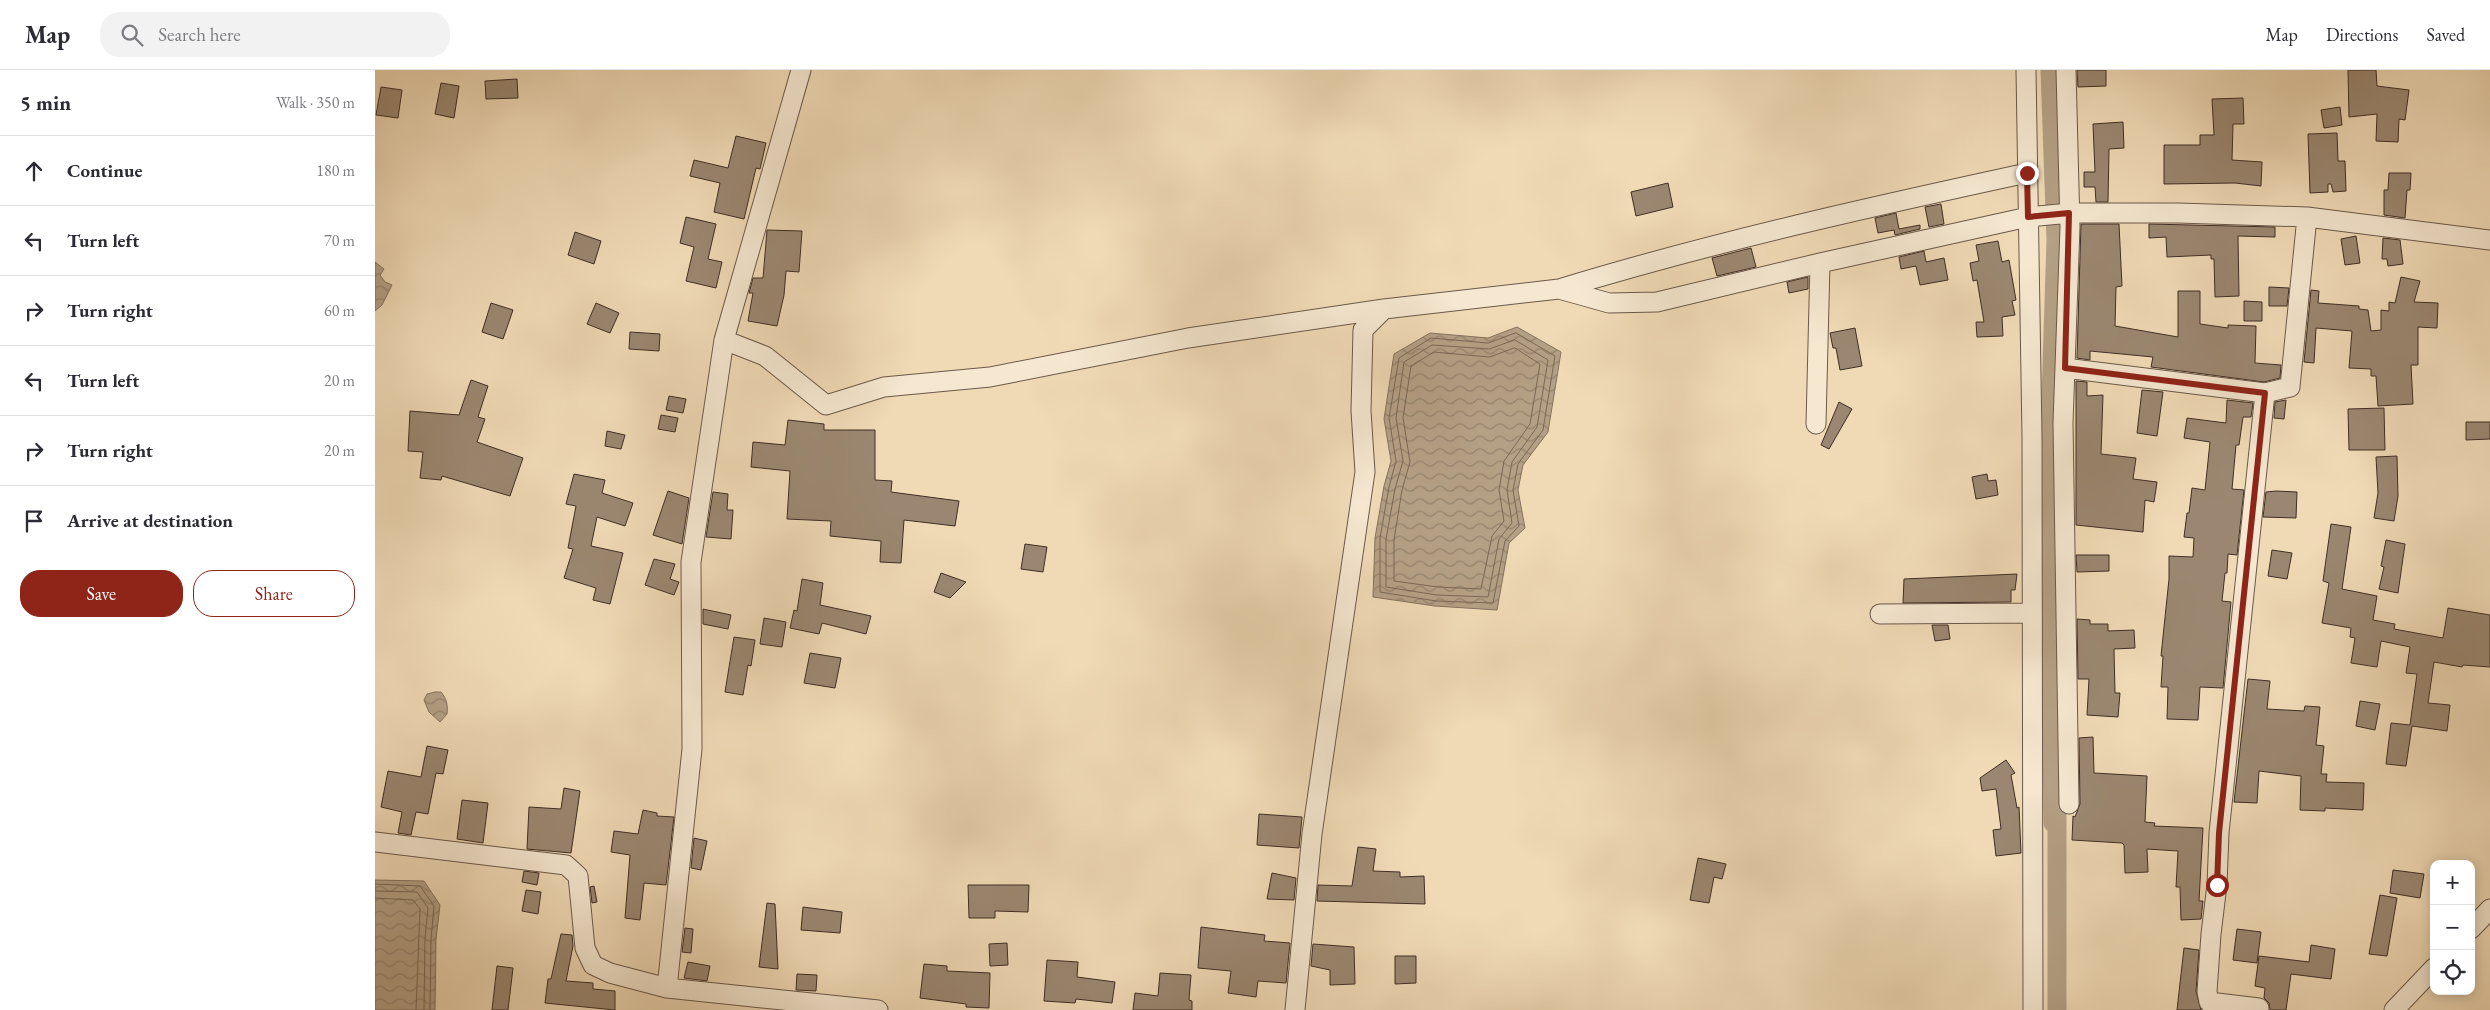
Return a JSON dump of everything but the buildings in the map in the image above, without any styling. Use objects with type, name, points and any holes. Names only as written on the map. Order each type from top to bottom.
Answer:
[{"type":"street","points":[[667,988],[692,749],[691,562],[724,340],[801,70]]},
{"type":"street","points":[[2026,70],[2032,437],[2033,1010]]},
{"type":"street","points":[[2066,70],[2069,213],[2063,423],[2069,804]]},
{"type":"street","points":[[724,340],[765,356],[826,405],[884,387],[991,377],[1188,338],[1384,309],[1559,289],[1635,266],[1774,229],[2027,173]]},
{"type":"street","points":[[1559,289],[1609,303],[1657,302],[1820,263],[2028,217],[2069,213],[2307,217],[2490,240]]},
{"type":"street","points":[[2065,368],[2265,393],[2290,387],[2307,217]]},
{"type":"street","points":[[1815,424],[1820,263]]},
{"type":"street","points":[[1295,1010],[1311,834],[1365,472],[1361,411],[1363,330],[1384,309]]},
{"type":"street","points":[[2259,1008],[2209,1002],[2207,992],[2217,885],[2219,833],[2265,393]]},
{"type":"street","points":[[1880,614],[2031,613]]},
{"type":"street","points":[[375,842],[566,865],[578,876],[585,948],[593,965],[610,973],[667,988],[878,1010]]},
{"type":"street","points":[[2475,924],[2490,909]]},
{"type":"street","points":[[2394,1010],[2430,972]]},
{"type":"water","points":[[375,262],[384,269],[380,275],[385,282],[392,285],[382,305],[375,311]]},
{"type":"water","points":[[1517,327],[1561,352],[1548,432],[1523,465],[1518,490],[1525,528],[1509,543],[1497,610],[1435,606],[1373,597],[1375,538],[1384,486],[1391,461],[1384,419],[1394,354],[1430,333],[1488,338]]},
{"type":"water","points":[[441,692],[445,697],[447,705],[447,714],[440,722],[429,712],[424,700],[427,694]]},
{"type":"water","points":[[375,880],[424,881],[440,905],[436,939],[435,1010],[375,1010]]},
{"type":"waterway","points":[[2050,70],[2056,240],[2049,460],[2053,823]]},
{"type":"waterway","points":[[2057,811],[2057,1010]]},
{"type":"route","points":[[2027,173],[2028,217],[2069,213],[2065,368],[2265,393],[2245,606],[2219,833],[2217,885]]}]
